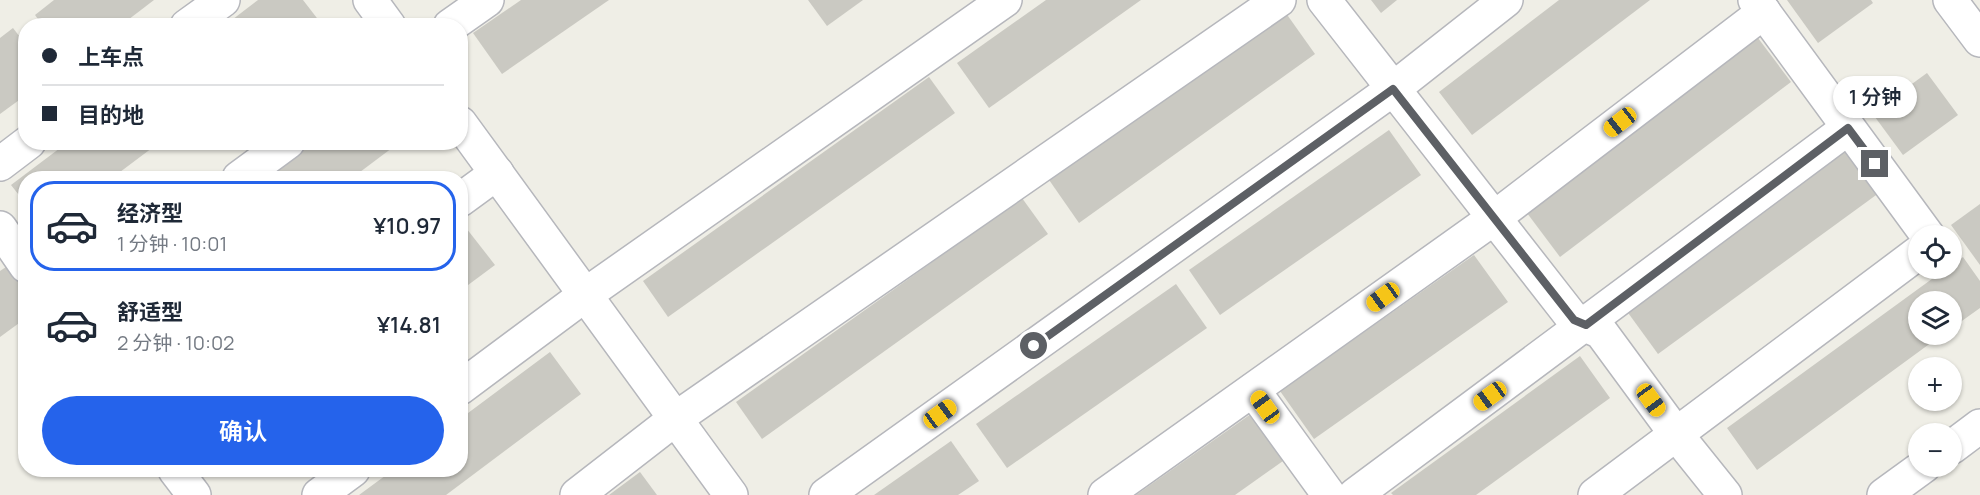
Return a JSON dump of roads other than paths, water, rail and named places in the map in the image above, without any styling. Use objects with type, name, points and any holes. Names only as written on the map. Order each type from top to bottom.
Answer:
[{"type":"street","points":[[199,18],[223,0]]},
{"type":"street","points":[[370,0],[383,18]]},
{"type":"street","points":[[461,18],[487,0]]},
{"type":"street","points":[[468,382],[585,295],[1005,0]]},
{"type":"street","points":[[577,495],[675,419],[1279,0]]},
{"type":"street","points":[[1324,0],[1574,320],[1601,332],[1676,434],[1725,495]]},
{"type":"street","points":[[826,495],[1393,89],[1506,0]]},
{"type":"street","points":[[1950,0],[1980,40]]},
{"type":"street","points":[[1105,495],[1494,218],[1759,6],[1920,225]]},
{"type":"street","points":[[1355,495],[1848,128]]},
{"type":"street","points":[[468,134],[730,495]]},
{"type":"street","points":[[0,164],[18,150]]},
{"type":"street","points":[[249,171],[277,150]]},
{"type":"street","points":[[468,194],[497,173]]},
{"type":"street","points":[[0,228],[18,254]]},
{"type":"street","points":[[1595,495],[1908,260]]},
{"type":"street","points":[[1253,390],[1329,495]]},
{"type":"street","points":[[1962,440],[1980,426]]},
{"type":"street","points":[[180,477],[194,495]]},
{"type":"street","points":[[319,495],[343,477]]},
{"type":"street","points":[[1884,495],[1909,477]]}]
